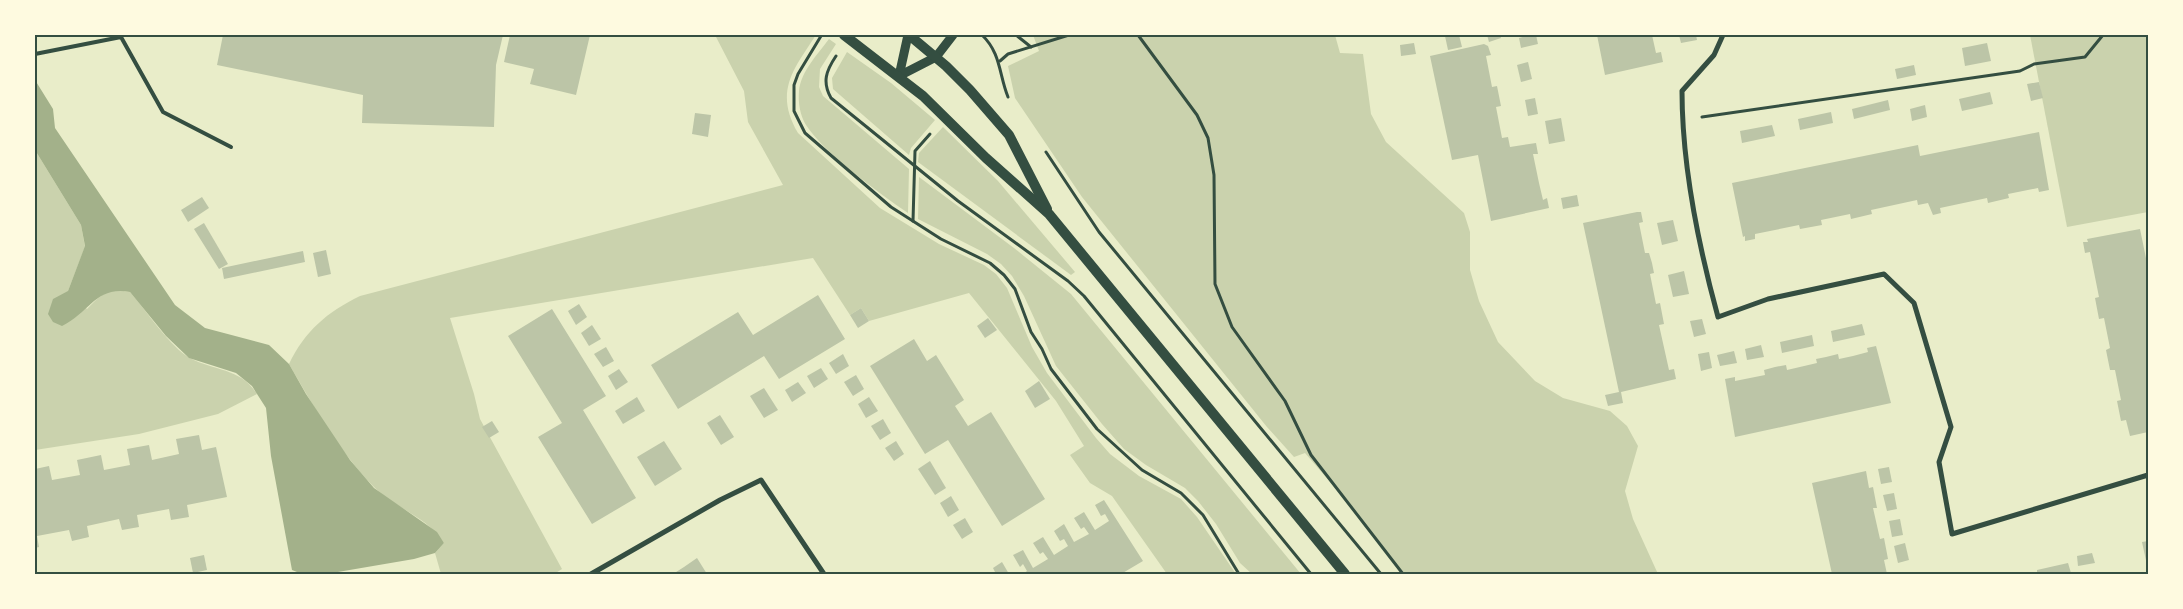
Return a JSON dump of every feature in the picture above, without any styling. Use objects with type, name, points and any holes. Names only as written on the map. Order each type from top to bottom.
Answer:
[{"type":"main road","points":[[909,35],[936,57],[979,99],[1009,135],[1049,214]]},
{"type":"main road","points":[[846,36],[899,76],[1049,214],[1345,574]]},
{"type":"street","points":[[899,76],[909,35]]},
{"type":"street","points":[[899,76],[936,57],[953,35]]},
{"type":"street","points":[[1723,35],[1714,55],[1682,91],[1682,120],[1700,248],[1718,317],[1768,299],[1884,274],[1914,303],[1951,427],[1939,462],[1952,534],[2148,474]]},
{"type":"street","points":[[592,574],[720,500],[761,480],[824,574]]},
{"type":"lane","points":[[35,54],[121,37],[163,112],[231,147]]},
{"type":"path","points":[[821,35],[798,74],[794,85],[794,110],[798,122],[805,133],[866,188],[913,222],[941,239],[990,263],[1004,275],[1015,289],[1031,332],[1042,349],[1051,369],[1097,429],[1142,470],[1181,494],[1203,515],[1239,574]]},
{"type":"path","points":[[982,35],[1000,61],[1010,102]]},
{"type":"path","points":[[1016,35],[1032,47]]},
{"type":"path","points":[[1000,61],[1008,54],[1069,35]]},
{"type":"path","points":[[1138,35],[1197,115],[1208,138],[1214,175],[1215,284],[1232,327],[1285,401],[1311,455],[1403,574]]},
{"type":"path","points":[[1682,120],[2020,71],[2034,64],[2084,57],[2103,35]]},
{"type":"path","points":[[846,36],[826,74],[827,90],[831,98],[958,201],[1052,267],[1084,296],[1311,574]]},
{"type":"path","points":[[913,222],[915,151],[934,130]]},
{"type":"path","points":[[1043,148],[1099,232],[1381,574]]},
{"type":"shaded area","points":[[715,35],[816,35],[800,59],[789,82],[787,105],[798,133],[880,208],[939,244],[984,265],[996,274],[1007,288],[1032,347],[1047,373],[1096,438],[1110,454],[1139,476],[1181,499],[1197,517],[1236,574],[1167,574],[1112,496],[1090,483],[1070,455],[1084,446],[1056,401],[969,293],[869,321],[861,308],[850,315],[813,258],[450,318],[480,419],[562,569],[554,574],[441,574],[435,553],[444,543],[420,519],[381,494],[349,458],[327,428],[289,364],[295,352],[310,332],[327,316],[360,296],[783,185],[748,122],[744,91]]},
{"type":"shaded area","points":[[1033,35],[1335,35],[1340,53],[1363,54],[1371,114],[1386,142],[1464,213],[1470,232],[1470,270],[1479,301],[1498,342],[1535,381],[1563,398],[1610,411],[1627,426],[1638,446],[1625,491],[1633,519],[1658,574],[1404,574],[1350,505],[1305,453],[1294,457],[1267,427],[1082,197],[1015,98],[1008,66],[1039,51]]},
{"type":"shaded area","points":[[2030,35],[2148,35],[2148,212],[2067,227]]},
{"type":"shaded area","points":[[829,39],[836,44],[820,69],[819,87],[823,96],[909,169],[908,213],[839,160],[815,136],[804,121],[799,104],[800,84],[811,63]]},
{"type":"shaded area","points":[[847,52],[891,83],[935,120],[911,148],[909,155],[833,89],[832,78]]},
{"type":"shaded area","points":[[35,80],[53,109],[55,128],[175,305],[205,328],[269,345],[289,364],[306,394],[350,460],[374,488],[437,532],[444,543],[435,553],[414,559],[332,573],[302,574],[292,570],[271,456],[266,408],[252,386],[236,373],[189,358],[166,336],[130,292],[118,291],[101,296],[62,326],[53,322],[48,314],[53,299],[68,291],[85,246],[81,225],[35,150]]},
{"type":"shaded area","points":[[943,127],[998,181],[1075,272],[1071,275],[918,162],[919,153]]},
{"type":"shaded area","points":[[35,150],[81,225],[85,247],[68,291],[87,309],[101,296],[111,291],[130,292],[167,337],[183,353],[199,362],[243,379],[257,394],[218,414],[139,434],[35,450]]},
{"type":"shaded area","points":[[919,177],[1014,248],[1071,294],[1301,574],[1252,574],[1240,563],[1216,524],[1185,488],[1146,465],[1124,449],[1056,366],[1024,296],[1012,276],[1001,264],[987,254],[918,219]]},
{"type":"building","points":[[223,35],[503,35],[496,65],[494,127],[362,123],[363,95],[217,65]]},
{"type":"building","points":[[510,35],[590,35],[576,95],[530,84],[534,69],[504,62]]},
{"type":"building","points":[[1459,35],[1462,47],[1448,50],[1445,36]]},
{"type":"building","points":[[1487,35],[1500,35],[1501,38],[1489,42]]},
{"type":"building","points":[[1536,35],[1538,44],[1521,48],[1519,38]]},
{"type":"building","points":[[1597,35],[1652,35],[1656,53],[1661,52],[1663,62],[1605,75]]},
{"type":"building","points":[[1679,35],[1696,35],[1697,40],[1681,43]]},
{"type":"building","points":[[1414,43],[1416,54],[1401,56],[1400,45]]},
{"type":"building","points":[[1987,43],[1991,61],[1965,66],[1962,48]]},
{"type":"building","points":[[1484,44],[1488,46],[1491,55],[1486,56],[1492,87],[1497,86],[1501,106],[1496,107],[1502,138],[1508,137],[1510,147],[1536,143],[1538,154],[1533,154],[1543,200],[1547,198],[1549,208],[1491,221],[1478,155],[1452,160],[1430,56]]},
{"type":"building","points":[[1528,62],[1532,79],[1521,82],[1517,65]]},
{"type":"building","points":[[1914,65],[1916,75],[1897,79],[1895,69]]},
{"type":"building","points":[[2039,82],[2043,98],[2031,101],[2027,84]]},
{"type":"building","points":[[1990,92],[1993,104],[1962,111],[1959,99]]},
{"type":"building","points":[[1535,98],[1538,114],[1528,116],[1525,100]]},
{"type":"building","points":[[1888,100],[1890,110],[1854,119],[1852,109]]},
{"type":"building","points":[[1925,105],[1927,117],[1912,121],[1910,109]]},
{"type":"building","points":[[1831,112],[1833,123],[1800,130],[1798,119]]},
{"type":"building","points":[[695,113],[711,115],[708,137],[692,134]]},
{"type":"building","points":[[1561,118],[1565,141],[1549,144],[1545,121]]},
{"type":"building","points":[[1772,125],[1775,136],[1742,143],[1740,131]]},
{"type":"building","points":[[2039,132],[2049,190],[2039,192],[2038,188],[2008,194],[2009,198],[1988,203],[1987,198],[1940,208],[1941,213],[1933,215],[1928,203],[1918,205],[1917,200],[1871,210],[1872,214],[1851,219],[1850,214],[1821,220],[1822,225],[1800,229],[1799,225],[1755,234],[1755,239],[1745,241],[1745,236],[1743,237],[1732,183],[1918,145],[1920,156]]},
{"type":"building","points":[[1577,195],[1579,206],[1563,209],[1561,198]]},
{"type":"building","points":[[202,197],[209,208],[188,222],[181,210]]},
{"type":"building","points":[[1641,212],[1643,222],[1639,223],[1645,253],[1649,253],[1652,263],[1654,273],[1650,274],[1656,304],[1660,303],[1664,324],[1659,325],[1669,370],[1674,369],[1676,379],[1621,392],[1623,403],[1608,406],[1605,395],[1619,392],[1583,223]]},
{"type":"building","points":[[1673,220],[1678,241],[1662,245],[1657,223]]},
{"type":"building","points":[[204,223],[228,264],[219,269],[194,229]]},
{"type":"building","points":[[2140,229],[2148,268],[2148,432],[2130,436],[2126,420],[2121,421],[2117,401],[2121,400],[2115,370],[2110,370],[2106,350],[2110,348],[2104,318],[2099,319],[2095,298],[2099,297],[2090,252],[2085,253],[2083,242],[2088,242],[2087,239]]},
{"type":"building","points":[[326,250],[331,274],[318,277],[313,253]]},
{"type":"building","points":[[303,251],[305,262],[224,279],[222,268]]},
{"type":"building","points":[[1684,271],[1689,294],[1673,297],[1668,275]]},
{"type":"building","points":[[818,295],[845,339],[779,379],[764,356],[678,409],[651,365],[738,312],[753,335]]},
{"type":"building","points":[[579,304],[587,317],[576,325],[568,311]]},
{"type":"building","points":[[861,308],[869,321],[858,328],[850,315]]},
{"type":"building","points":[[552,309],[606,396],[583,410],[636,498],[592,524],[538,437],[562,423],[508,336]]},
{"type":"building","points":[[988,318],[997,330],[985,338],[977,326]]},
{"type":"building","points":[[1702,319],[1706,334],[1694,337],[1690,321]]},
{"type":"building","points":[[1862,324],[1865,335],[1833,342],[1831,331]]},
{"type":"building","points":[[592,325],[601,339],[589,346],[581,333]]},
{"type":"building","points":[[1812,335],[1814,346],[1782,353],[1780,342]]},
{"type":"building","points":[[914,339],[927,361],[936,355],[964,400],[955,406],[968,426],[991,412],[1045,499],[1002,526],[948,440],[925,454],[870,366]]},
{"type":"building","points":[[1761,345],[1764,357],[1747,360],[1745,349]]},
{"type":"building","points":[[1876,346],[1891,403],[1735,437],[1725,379],[1735,377],[1735,381],[1765,375],[1764,370],[1786,365],[1787,370],[1817,363],[1816,359],[1838,354],[1839,359],[1853,356],[1868,352],[1867,348]]},
{"type":"building","points":[[606,347],[614,361],[603,367],[594,354]]},
{"type":"building","points":[[1734,351],[1737,363],[1720,366],[1717,355]]},
{"type":"building","points":[[1709,352],[1712,368],[1701,371],[1698,354]]},
{"type":"building","points":[[843,354],[849,366],[836,374],[829,363]]},
{"type":"building","points":[[821,368],[828,379],[814,388],[807,376]]},
{"type":"building","points":[[619,369],[628,382],[616,390],[608,376]]},
{"type":"building","points":[[856,375],[864,389],[853,396],[844,382]]},
{"type":"building","points":[[1039,381],[1050,399],[1035,408],[1025,391]]},
{"type":"building","points":[[798,382],[806,393],[792,402],[785,390]]},
{"type":"building","points":[[764,388],[778,410],[764,418],[750,396]]},
{"type":"building","points":[[637,397],[645,411],[623,424],[615,411]]},
{"type":"building","points":[[869,397],[878,411],[866,418],[858,404]]},
{"type":"building","points":[[720,415],[734,437],[721,445],[707,423]]},
{"type":"building","points":[[883,419],[891,433],[880,440],[871,426]]},
{"type":"building","points":[[492,421],[499,432],[489,438],[482,427]]},
{"type":"building","points":[[199,435],[202,450],[216,447],[227,497],[187,505],[189,517],[171,520],[169,509],[137,515],[139,527],[122,530],[119,519],[87,526],[89,537],[72,541],[69,530],[37,536],[39,547],[35,548],[35,469],[49,466],[52,480],[80,475],[77,460],[101,455],[104,470],[130,465],[127,449],[149,445],[152,460],[179,454],[176,439]]},
{"type":"building","points":[[664,441],[682,469],[655,486],[637,457]]},
{"type":"building","points":[[896,441],[904,454],[894,461],[885,448]]},
{"type":"building","points":[[930,461],[946,488],[935,495],[918,469]]},
{"type":"building","points":[[1889,467],[1892,482],[1881,484],[1878,469]]},
{"type":"building","points":[[1866,471],[1869,488],[1873,487],[1877,508],[1873,508],[1880,539],[1884,538],[1888,559],[1884,560],[1887,574],[1832,574],[1812,483]]},
{"type":"building","points":[[1894,493],[1897,509],[1887,511],[1883,495]]},
{"type":"building","points":[[951,496],[959,510],[948,517],[940,503]]},
{"type":"building","points":[[1104,500],[1143,561],[1121,574],[1023,574],[1027,571],[1023,564],[1020,567],[1013,555],[1023,550],[1033,568],[1048,559],[1043,552],[1040,554],[1033,543],[1043,537],[1054,555],[1068,546],[1064,539],[1060,541],[1054,531],[1064,524],[1074,542],[1089,534],[1084,527],[1081,529],[1074,518],[1084,512],[1095,530],[1109,521],[1105,514],[1101,516],[1095,505]]},
{"type":"building","points":[[965,518],[973,532],[962,539],[953,525]]},
{"type":"building","points":[[1900,519],[1903,535],[1892,537],[1889,521]]},
{"type":"building","points":[[2148,541],[2148,565],[2147,565],[2142,542]]},
{"type":"building","points":[[1905,543],[1909,560],[1898,563],[1894,546]]},
{"type":"building","points":[[2092,553],[2095,563],[2078,566],[2077,556]]},
{"type":"building","points":[[204,555],[207,570],[193,573],[190,558]]},
{"type":"building","points":[[697,558],[707,574],[673,574],[684,567]]},
{"type":"building","points":[[1002,562],[1009,574],[996,574],[993,568]]},
{"type":"building","points":[[2068,563],[2071,573],[2037,574],[2037,570]]}]
